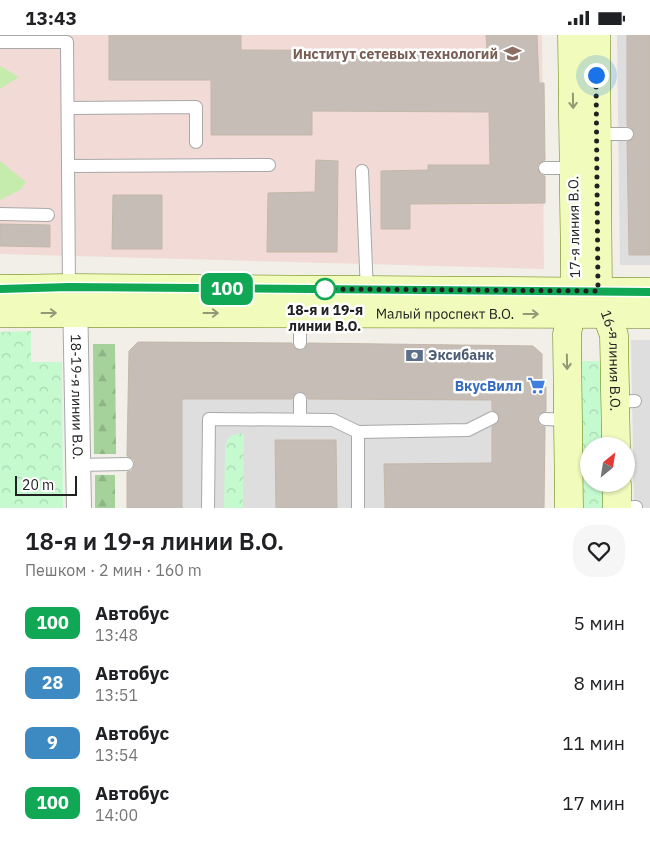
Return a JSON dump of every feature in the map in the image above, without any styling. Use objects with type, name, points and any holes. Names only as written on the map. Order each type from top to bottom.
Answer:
[{"type":"main road","points":[[572,35],[585,134]]},
{"type":"main road","name":"16-я линия В.О.","points":[[596,35],[585,134],[587,303],[614,335],[625,401],[618,437]]},
{"type":"main road","name":"Малый проспект В.О.","points":[[0,289],[300,314],[367,301]]},
{"type":"main road","name":"Малый проспект В.О.","points":[[587,303],[650,292]]},
{"type":"main road","name":"Малый проспект В.О.","points":[[0,313],[73,296],[587,303],[650,314]]},
{"type":"main road","points":[[569,508],[557,419],[567,334],[587,303]]},
{"type":"street","name":"18-19-я линии В.О.","points":[[73,296],[79,508]]},
{"type":"lane","points":[[0,41],[67,42],[68,166],[73,296]]},
{"type":"lane","points":[[68,108],[196,107],[196,142]]},
{"type":"lane","points":[[585,134],[627,134]]},
{"type":"lane","points":[[68,166],[269,165]]},
{"type":"lane","points":[[545,168],[585,168]]},
{"type":"lane","points":[[362,171],[367,301]]},
{"type":"lane","points":[[0,213],[48,215]]},
{"type":"lane","points":[[300,314],[300,343]]},
{"type":"lane","points":[[300,399],[300,419]]},
{"type":"lane","points":[[208,508],[209,419],[333,420],[358,432],[468,431],[492,418]]},
{"type":"lane","points":[[358,432],[358,508]]},
{"type":"lane","points":[[78,465],[127,464]]},
{"type":"shaded area","points":[[0,35],[542,35],[544,269],[0,254]]},
{"type":"shaded area","points":[[617,35],[650,35],[650,265],[620,265]]},
{"type":"shaded area","points":[[631,340],[650,340],[650,508],[634,508],[635,437],[633,437]]},
{"type":"shaded area","points":[[138,342],[533,346],[542,354],[542,387],[546,387],[545,455],[541,455],[540,483],[385,464],[385,508],[127,508],[129,351]]},
{"type":"green space","points":[[0,66],[19,77],[0,89]]},
{"type":"green space","points":[[0,161],[26,182],[20,190],[0,200]]},
{"type":"green space","points":[[31,331],[31,362],[62,362],[63,508],[0,508],[0,332]]},
{"type":"green space","points":[[93,344],[115,344],[116,454],[94,454]]},
{"type":"green space","points":[[576,361],[604,361],[605,437],[580,437],[580,493],[605,493],[606,508],[578,508]]},
{"type":"green space","points":[[244,433],[243,508],[224,508],[225,446],[228,439],[232,436]]},
{"type":"green space","points":[[95,475],[115,475],[115,508],[95,508]]},
{"type":"building","points":[[109,35],[241,35],[241,50],[487,51],[486,35],[537,35],[539,83],[544,83],[545,160],[538,164],[537,168],[541,175],[545,176],[545,203],[410,204],[410,229],[381,229],[381,171],[428,170],[428,165],[490,165],[489,112],[312,111],[312,135],[211,135],[211,80],[109,80]]},
{"type":"building","points":[[627,35],[650,35],[650,255],[629,255],[627,142],[634,138],[635,134],[631,127],[627,126]]},
{"type":"building","points":[[316,160],[338,161],[337,252],[267,252],[268,193],[315,192]]},
{"type":"building","points":[[113,195],[162,195],[162,249],[112,249]]},
{"type":"building","points":[[0,224],[50,225],[50,247],[0,246]]},
{"type":"building","points":[[138,342],[292,343],[293,347],[300,351],[304,350],[308,343],[533,346],[542,354],[542,388],[546,387],[546,411],[538,414],[537,419],[540,426],[545,427],[544,508],[385,508],[384,464],[492,463],[492,427],[498,423],[500,418],[497,412],[492,410],[492,400],[308,399],[307,395],[300,391],[296,392],[292,399],[182,399],[182,508],[127,508],[127,472],[132,471],[135,464],[134,459],[127,456],[129,351]]},
{"type":"building","points":[[275,440],[336,440],[337,508],[276,508]]},
{"type":"bus line","name":"100","points":[[0,289],[69,287],[650,292]]},
{"type":"place","name":"Институт сетевых технологий","points":[[512,54]]},
{"type":"place","name":"18-я и 19-я линии В.О.","points":[[325,289]]},
{"type":"place","name":"Эксибанк","points":[[414,355]]},
{"type":"place","name":"ВкусВилл","points":[[536,386]]},
{"type":"route","points":[[325,289],[598,291],[596,75]]}]
